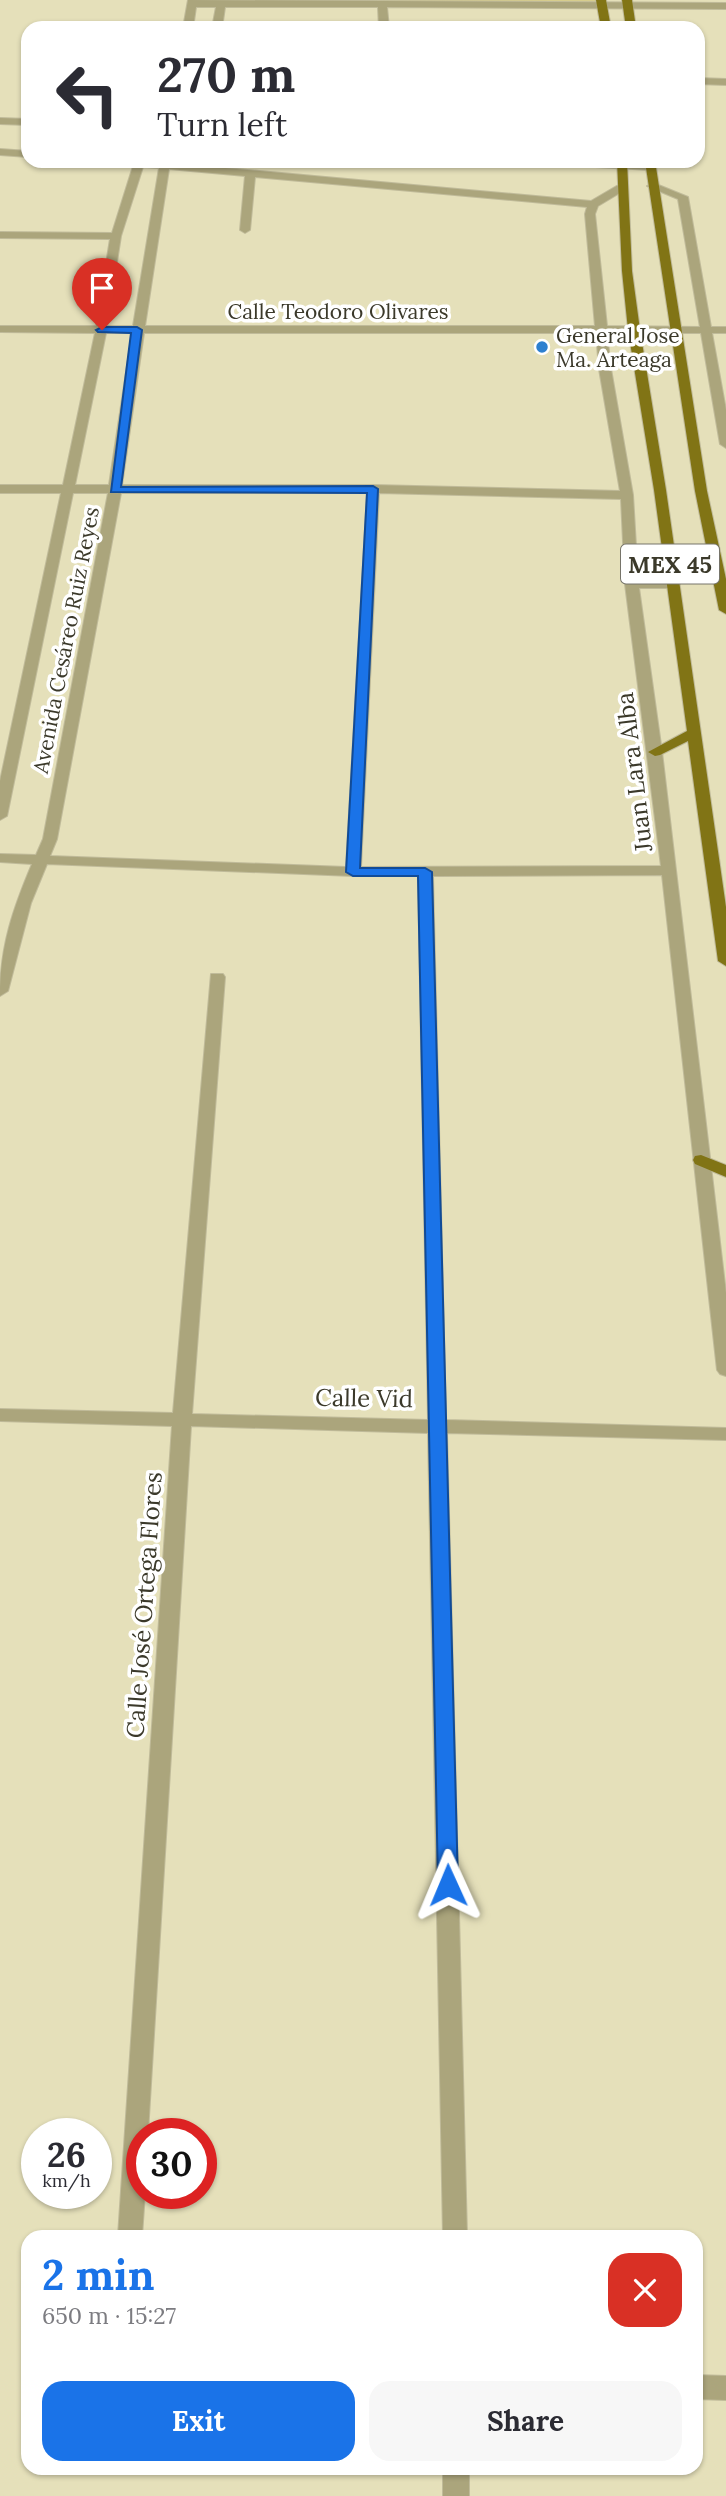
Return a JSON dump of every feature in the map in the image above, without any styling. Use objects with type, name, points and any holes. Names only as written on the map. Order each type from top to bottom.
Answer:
[{"type":"main road","points":[[602,3],[605,21]]},
{"type":"main road","points":[[627,3],[630,21]]},
{"type":"main road","name":"MEX 45","points":[[622,168],[624,230],[634,330],[726,961]]},
{"type":"main road","name":"MEX 45","points":[[650,168],[701,491],[723,579],[726,610]]},
{"type":"main road","points":[[655,752],[694,733]]},
{"type":"main road","points":[[702,1160],[726,1172]]},
{"type":"street","points":[[189,21],[192,2],[726,5]]},
{"type":"street","points":[[218,21],[222,2]]},
{"type":"street","points":[[382,2],[383,21]]},
{"type":"street","points":[[705,81],[726,82]]},
{"type":"street","points":[[0,121],[21,122]]},
{"type":"street","points":[[0,152],[21,154]]},
{"type":"street","name":"Avenida Cesáreo Ruiz Reyes","points":[[0,816],[102,330],[116,236],[137,168]]},
{"type":"street","name":"Avenida Cesáreo Ruiz Reyes","points":[[0,991],[23,903],[50,839],[115,490],[137,330],[164,168]]},
{"type":"street","points":[[204,168],[593,204],[624,186]]},
{"type":"street","points":[[245,230],[250,174]]},
{"type":"street","points":[[652,186],[683,197],[726,444]]},
{"type":"street","name":"Juan Lara Alba","points":[[593,204],[590,214],[605,369],[627,495],[632,584],[655,752],[726,1370]]},
{"type":"street","points":[[0,235],[116,236]]},
{"type":"street","name":"Calle Teodoro Olivares","points":[[0,329],[726,330]]},
{"type":"street","points":[[0,489],[373,489],[627,495]]},
{"type":"street","points":[[353,872],[373,489]]},
{"type":"street","points":[[632,584],[673,584]]},
{"type":"street","points":[[0,858],[353,872],[668,870]]},
{"type":"street","points":[[425,872],[455,2230]]},
{"type":"street","name":"Calle José Ortega Flores","points":[[130,2230],[182,1419],[217,978]]},
{"type":"street","name":"Calle Vid","points":[[0,1415],[438,1424],[726,1434]]},
{"type":"street","points":[[703,2387],[726,2388]]},
{"type":"street","points":[[456,2475],[456,2496]]},
{"type":"shaded area","points":[[595,0],[596,4],[226,2]]},
{"type":"place","name":"General Jose Ma. Arteaga","points":[[542,347]]},
{"type":"route","points":[[102,330],[137,330],[115,490],[373,489],[353,872],[425,872],[448,1885]]}]
